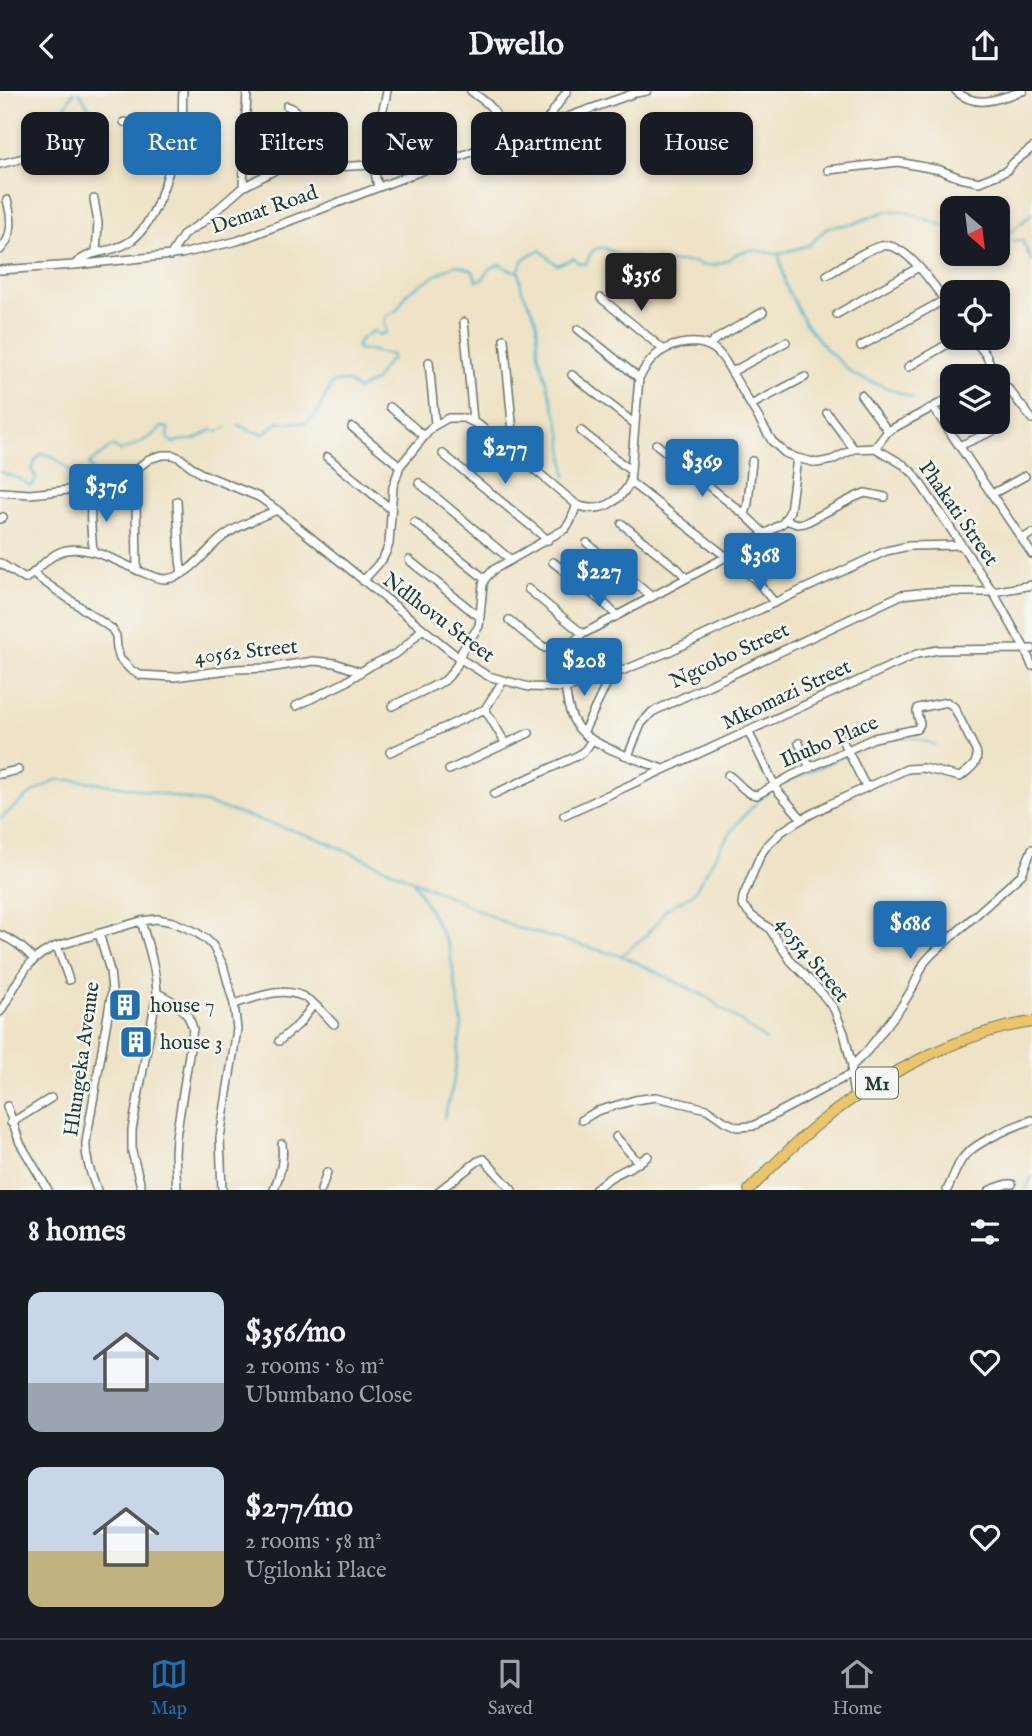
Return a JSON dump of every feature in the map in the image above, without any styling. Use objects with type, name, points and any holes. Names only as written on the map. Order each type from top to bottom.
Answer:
[{"type":"highway","name":"M1","points":[[749,1190],[814,1128],[892,1074],[942,1049],[981,1034],[1032,1021]]},
{"type":"street","points":[[182,112],[183,91]]},
{"type":"street","points":[[243,187],[247,91]]},
{"type":"street","points":[[383,112],[387,91]]},
{"type":"street","points":[[471,91],[494,112]]},
{"type":"street","points":[[552,112],[567,91]]},
{"type":"street","name":"Demat Road","points":[[581,112],[648,91]]},
{"type":"street","points":[[956,91],[969,100],[979,102],[1023,91]]},
{"type":"street","points":[[287,106],[298,112]]},
{"type":"street","points":[[828,170],[898,162],[940,170],[960,179],[979,182],[1006,171],[1032,148]]},
{"type":"street","name":"Demat Road","points":[[0,270],[170,256],[237,241],[471,153]]},
{"type":"street","points":[[0,164],[21,159]]},
{"type":"street","points":[[74,265],[85,256],[107,251],[134,239],[149,221],[168,175]]},
{"type":"street","points":[[170,256],[184,234],[243,187],[266,175]]},
{"type":"street","points":[[375,175],[378,187]]},
{"type":"street","points":[[94,199],[98,223],[96,252]]},
{"type":"street","points":[[0,250],[10,234],[7,200]]},
{"type":"street","points":[[827,275],[870,250],[886,245],[900,251],[919,267],[940,295]]},
{"type":"street","points":[[837,314],[919,267]]},
{"type":"street","points":[[601,298],[664,350]]},
{"type":"street","points":[[861,346],[940,302]]},
{"type":"street","points":[[709,346],[716,339],[763,312]]},
{"type":"street","points":[[464,322],[473,421]]},
{"type":"street","points":[[578,329],[639,378]]},
{"type":"street","points":[[505,339],[515,453]]},
{"type":"street","points":[[732,372],[786,342]]},
{"type":"street","points":[[363,581],[382,560],[389,544],[393,487],[400,466],[435,424],[448,418],[473,421],[577,505],[596,508],[621,497],[630,482],[639,378],[658,353],[681,344],[709,346],[718,352],[775,445],[785,453],[817,463],[832,460],[854,449],[875,448],[888,431],[940,403]]},
{"type":"street","points":[[908,367],[940,348]]},
{"type":"street","points":[[429,362],[435,424]]},
{"type":"street","points":[[572,375],[635,423]]},
{"type":"street","points":[[751,405],[805,377]]},
{"type":"street","points":[[1010,391],[1032,419]]},
{"type":"street","points":[[862,395],[888,431]]},
{"type":"street","points":[[390,407],[424,436]]},
{"type":"street","points":[[933,407],[1032,554]]},
{"type":"street","points":[[827,413],[854,449]]},
{"type":"street","points":[[352,427],[400,466]]},
{"type":"street","points":[[581,431],[631,471]]},
{"type":"street","points":[[959,446],[986,434]]},
{"type":"street","points":[[656,444],[765,534]]},
{"type":"street","name":"Phakati Street","points":[[875,448],[914,474],[993,592],[1028,649],[1032,666]]},
{"type":"street","points":[[443,454],[548,540]]},
{"type":"street","name":"Ndlhovu Street","points":[[0,492],[30,495],[98,487],[124,479],[149,459],[173,455],[200,473],[259,497],[459,658],[488,676],[529,687],[565,688],[611,676],[897,548],[961,545]]},
{"type":"street","points":[[327,457],[391,509]]},
{"type":"street","points":[[663,769],[592,740],[583,733],[574,721],[566,698],[564,656],[569,646],[583,634],[726,557],[786,520],[790,511],[797,458]]},
{"type":"street","points":[[745,515],[752,461]]},
{"type":"street","points":[[992,494],[1025,476]]},
{"type":"street","points":[[630,482],[755,579],[774,602]]},
{"type":"street","points":[[419,483],[511,560]]},
{"type":"street","points":[[93,552],[92,503],[98,487]]},
{"type":"street","points":[[786,520],[797,524],[805,523],[865,493],[885,498]]},
{"type":"street","points":[[177,501],[182,574]]},
{"type":"street","points":[[136,503],[137,570]]},
{"type":"street","points":[[392,706],[449,676],[475,634],[485,579],[493,571],[568,527],[577,505]]},
{"type":"street","points":[[0,563],[22,579],[28,578],[41,564],[59,552],[72,548],[85,549],[161,579],[182,574],[222,537],[277,510]]},
{"type":"street","points":[[414,522],[485,579]]},
{"type":"street","points":[[622,524],[686,578]]},
{"type":"street","points":[[1022,539],[1032,533]]},
{"type":"street","points":[[587,543],[652,597]]},
{"type":"street","points":[[409,560],[480,617]]},
{"type":"street","points":[[553,562],[617,615]]},
{"type":"street","name":"40562 Street","points":[[33,574],[112,629],[120,659],[135,672],[145,676],[174,677],[314,661],[335,663],[360,672]]},
{"type":"street","name":"Ngcobo Street","points":[[628,756],[641,724],[652,712],[901,595],[928,592],[993,592],[1032,585]]},
{"type":"street","points":[[528,589],[583,634]]},
{"type":"street","points":[[509,620],[545,647],[561,643],[569,646]]},
{"type":"street","points":[[296,706],[397,653],[422,629]]},
{"type":"street","name":"Mkomazi Street","points":[[564,815],[917,654],[929,651],[1028,649]]},
{"type":"street","points":[[583,733],[611,676]]},
{"type":"street","points":[[390,752],[485,709],[503,681]]},
{"type":"street","name":"Ihubo Place","points":[[728,775],[744,790],[753,795],[760,793],[874,738],[917,729],[920,724],[918,708],[947,702],[954,707],[978,757],[974,765],[960,777],[914,767],[866,787]]},
{"type":"street","points":[[485,709],[506,744]]},
{"type":"street","points":[[748,731],[774,784],[802,819],[866,787],[841,737]]},
{"type":"street","points":[[449,770],[529,733]]},
{"type":"street","points":[[494,795],[579,755],[592,740]]},
{"type":"street","points":[[799,743],[810,768]]},
{"type":"street","points":[[0,774],[18,770]]},
{"type":"street","name":"40554 Street","points":[[802,819],[781,832],[765,848],[748,884],[742,905],[769,928],[791,961],[834,1009],[847,1040],[851,1070]]},
{"type":"street","points":[[582,1120],[597,1111],[648,1097],[707,1109],[737,1127],[753,1126],[851,1070],[901,1007],[924,963],[1022,874],[1032,849]]},
{"type":"street","points":[[0,1012],[33,958],[57,946],[141,921],[157,919],[173,922],[206,939],[219,955],[234,1004],[237,1035],[220,1138],[222,1190]]},
{"type":"street","points":[[141,921],[154,966],[157,993],[132,1130],[132,1152],[142,1190]]},
{"type":"street","name":"Hlungeka Avenue","points":[[97,1190],[87,1159],[86,1142],[112,991],[110,971],[99,933]]},
{"type":"street","points":[[0,935],[10,938],[33,958]]},
{"type":"street","points":[[57,946],[69,980]]},
{"type":"street","points":[[234,1004],[280,992],[291,992],[314,1004],[334,1024]]},
{"type":"street","points":[[157,993],[183,1008],[193,1029],[176,1137],[177,1190]]},
{"type":"street","points":[[279,1041],[299,1024],[314,1004]]},
{"type":"street","points":[[851,1070],[854,1098]]},
{"type":"street","points":[[11,1123],[51,1098]]},
{"type":"street","points":[[7,1106],[20,1143],[48,1190]]},
{"type":"street","points":[[947,1190],[957,1167],[968,1152],[977,1145],[1032,1120]]},
{"type":"street","points":[[616,1137],[639,1163]]},
{"type":"street","points":[[274,1190],[282,1168],[282,1144]]},
{"type":"street","points":[[596,1190],[648,1156]]},
{"type":"street","points":[[440,1190],[451,1187],[481,1159],[485,1159],[513,1190]]},
{"type":"street","points":[[321,1190],[327,1173]]},
{"type":"street","points":[[990,1190],[1013,1184]]},
{"type":"waterway","points":[[63,112],[74,91]]},
{"type":"waterway","points":[[79,91],[91,112]]},
{"type":"waterway","points":[[239,425],[264,434],[278,422],[305,423],[316,416],[332,383],[346,382],[357,390],[375,381],[392,359],[392,355],[360,350],[356,346],[372,332],[375,331],[378,335],[386,333],[384,318],[397,310],[408,292],[450,267],[457,265],[472,270],[477,281],[483,279],[489,269],[500,264],[519,272],[525,258],[540,250],[557,265],[574,258],[578,263],[586,264],[591,253],[597,248],[645,261],[693,262],[705,266],[715,265],[738,253],[752,250],[779,254],[809,245],[828,227],[853,224],[886,211],[904,211],[940,224]]},
{"type":"waterway","points":[[1010,232],[1032,214]]},
{"type":"waterway","points":[[1010,241],[1022,240],[1032,262]]},
{"type":"waterway","points":[[779,255],[786,287],[805,323],[827,350],[854,375],[913,398]]},
{"type":"waterway","points":[[519,272],[522,291],[537,323],[538,353],[562,434],[566,477]]},
{"type":"waterway","points":[[0,472],[33,485],[36,478],[32,470],[41,454],[53,457],[83,481],[95,477],[89,464],[111,447],[120,451],[148,438],[162,427],[168,428],[168,438],[173,443],[196,439],[212,430],[218,432],[227,427]]},
{"type":"waterway","points":[[889,738],[913,738],[935,745]]},
{"type":"waterway","points":[[853,752],[883,739]]},
{"type":"waterway","points":[[783,784],[845,755]]},
{"type":"waterway","points":[[0,819],[29,795],[55,780],[127,787],[205,803],[317,838],[514,927],[625,957],[705,996],[766,1040]]},
{"type":"waterway","points":[[622,955],[643,938],[665,910],[693,894],[739,821],[768,793]]},
{"type":"waterway","points":[[414,882],[449,947],[462,1024],[453,1085],[444,1118]]},
{"type":"waterway","points":[[1025,1190],[1032,1177]]},
{"type":"place","name":"house 7","points":[[125,1005]]},
{"type":"place","name":"house 3","points":[[136,1042]]}]
